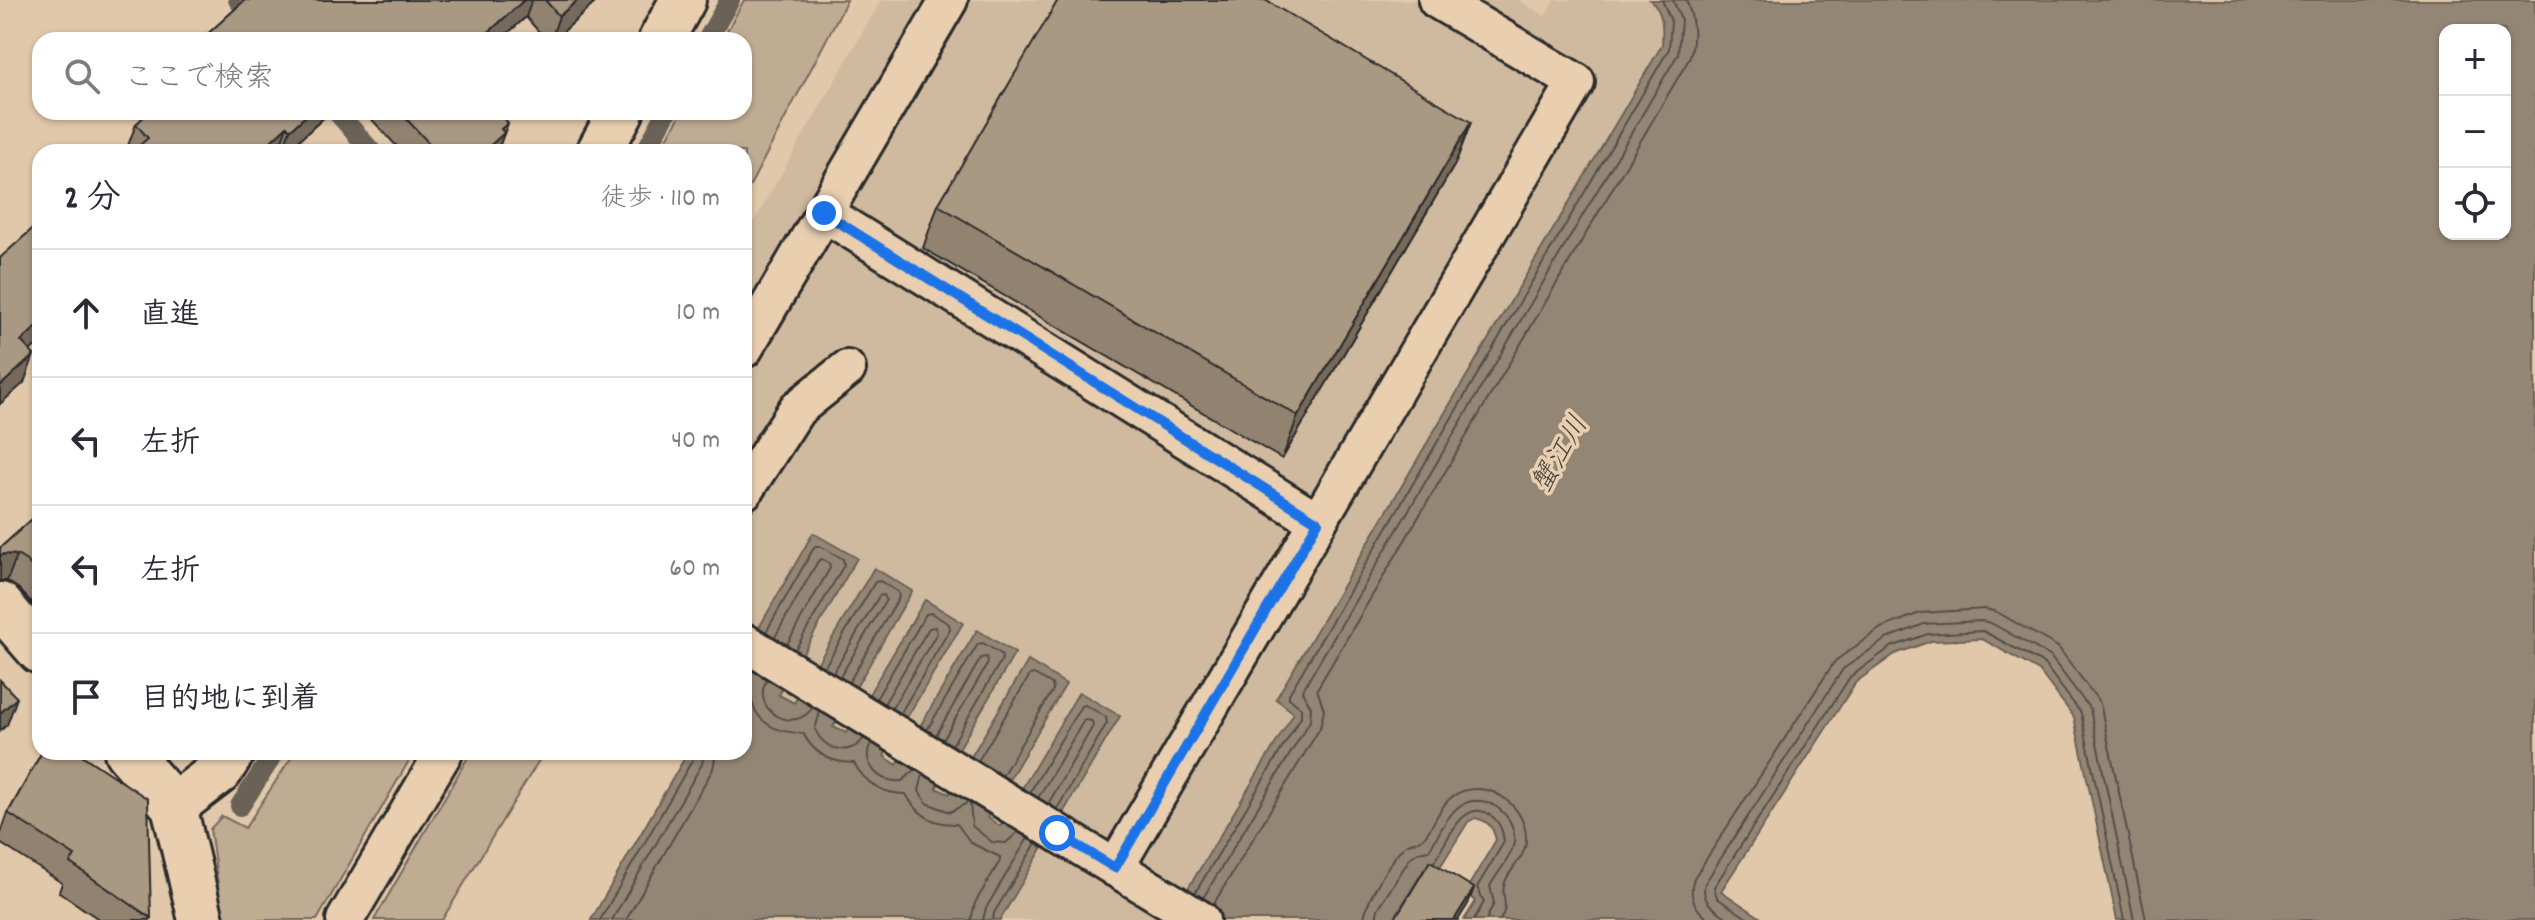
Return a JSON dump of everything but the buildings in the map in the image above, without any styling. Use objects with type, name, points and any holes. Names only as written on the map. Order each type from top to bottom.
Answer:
[{"type":"street","points":[[665,32],[683,0]]},
{"type":"street","points":[[603,144],[617,120]]},
{"type":"street","points":[[0,605],[32,642]]},
{"type":"street","points":[[134,760],[174,806],[201,920]]},
{"type":"street","points":[[174,806],[220,771],[227,760]]},
{"type":"lane","points":[[752,335],[949,0]]},
{"type":"lane","points":[[1115,868],[1576,82],[1437,0]]},
{"type":"lane","points":[[824,213],[1318,522]]},
{"type":"lane","points":[[752,479],[797,409],[847,369]]},
{"type":"lane","points":[[752,647],[1201,920]]},
{"type":"lane","points":[[345,920],[439,760]]},
{"type":"shaded area","points":[[744,0],[847,0],[752,182],[752,144],[664,144],[677,120],[752,120],[752,32],[726,32]]},
{"type":"shaded area","points":[[881,0],[1519,0],[1545,16],[1555,0],[1650,0],[1655,3],[1663,22],[1662,45],[1277,698],[1294,713],[1169,920],[1000,920],[1120,716],[1079,692],[1001,826],[987,817],[1066,684],[1028,662],[949,795],[935,788],[1015,653],[977,630],[897,765],[884,757],[963,623],[846,734],[832,727],[912,591],[794,704],[779,695],[857,559],[752,647],[752,225]]},
{"type":"shaded area","points":[[290,760],[409,760],[317,920],[223,920],[210,829],[222,816],[245,828]]},
{"type":"shaded area","points":[[466,760],[539,760],[442,920],[374,920]]},
{"type":"water","name":"蟹江川","points":[[1650,0],[2535,0],[2535,920],[2117,920],[2074,717],[2039,671],[1982,639],[1931,641],[1895,654],[1856,682],[1721,891],[1764,920],[1464,920],[1476,901],[1465,892],[1496,840],[1490,825],[1475,818],[1468,822],[1435,875],[1424,869],[1393,920],[1169,920],[1294,713],[1276,699],[1662,45],[1662,21]]},
{"type":"water","points":[[813,533],[857,558],[779,695],[794,703],[874,568],[912,591],[833,727],[846,733],[925,600],[963,623],[884,756],[897,765],[977,630],[1015,653],[936,788],[949,794],[1028,661],[1066,684],[987,817],[1000,826],[1079,692],[1120,716],[1000,920],[591,920],[683,760],[752,760],[752,640]]},
{"type":"waterway","points":[[238,0],[266,32]]},
{"type":"waterway","points":[[712,32],[730,0]]},
{"type":"waterway","points":[[344,120],[365,144]]},
{"type":"waterway","points":[[649,144],[663,120]]},
{"type":"waterway","points":[[240,806],[270,760]]},
{"type":"route","points":[[824,213],[1318,522],[1115,868],[1057,833]]}]
